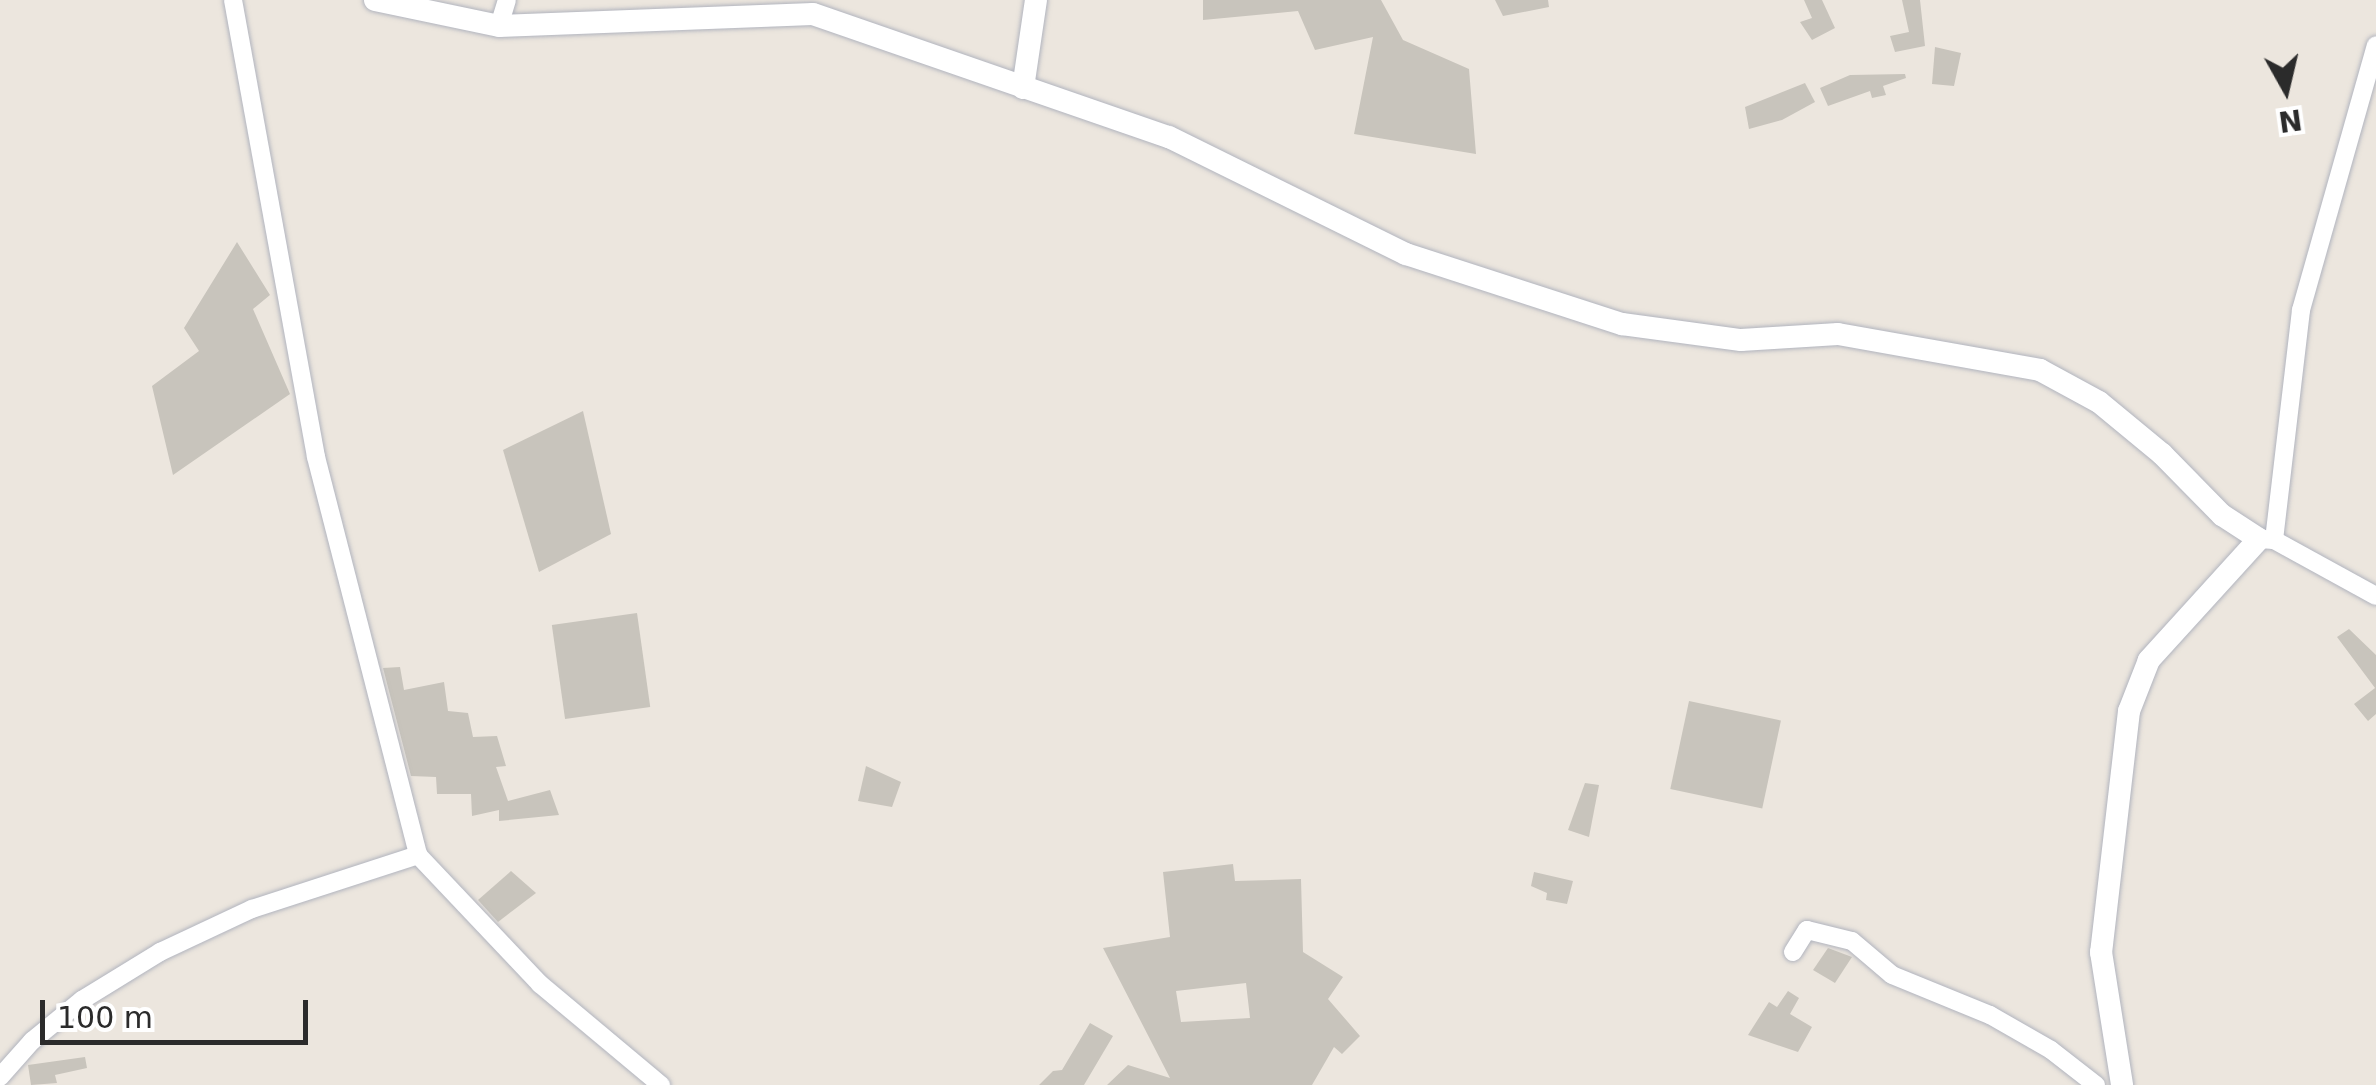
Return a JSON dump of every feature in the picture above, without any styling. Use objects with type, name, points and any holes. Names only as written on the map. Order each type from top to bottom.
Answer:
[{"type":"street","points":[[232,0],[316,457],[418,855],[540,984],[661,1085]]},
{"type":"street","points":[[375,0],[498,26],[813,14],[1169,137],[1406,254],[1622,324],[1740,340],[1838,334],[2040,370],[2099,402],[2162,454],[2222,515],[2376,596]]},
{"type":"street","points":[[498,26],[507,0]]},
{"type":"street","points":[[1023,88],[1036,0]]},
{"type":"street","points":[[2122,1085],[2101,952],[2129,712],[2149,660],[2267,540],[2301,310],[2376,46]]},
{"type":"street","points":[[0,1077],[32,1041],[82,1000],[160,952],[252,909],[418,855]]},
{"type":"street","points":[[1793,952],[1807,930],[1852,941],[1892,975],[1990,1016],[2051,1050],[2096,1085]]},
{"type":"building","points":[[1203,0],[1381,0],[1403,40],[1469,69],[1476,154],[1354,134],[1373,37],[1315,50],[1298,11],[1203,20]]},
{"type":"building","points":[[1495,0],[1548,0],[1549,7],[1503,16]]},
{"type":"building","points":[[1804,0],[1822,0],[1835,28],[1812,40],[1800,22],[1812,18]]},
{"type":"building","points":[[1902,0],[1920,0],[1925,46],[1895,52],[1890,36],[1909,32]]},
{"type":"building","points":[[1935,47],[1961,53],[1954,86],[1932,84]]},
{"type":"building","points":[[1905,74],[1906,78],[1883,86],[1886,95],[1872,98],[1870,91],[1828,106],[1820,88],[1850,75]]},
{"type":"building","points":[[1805,83],[1815,102],[1782,120],[1749,129],[1745,107]]},
{"type":"building","points":[[237,242],[270,295],[253,309],[290,394],[173,475],[152,386],[199,351],[184,328]]},
{"type":"building","points":[[583,411],[611,534],[539,572],[503,450]]},
{"type":"building","points":[[637,613],[650,707],[565,719],[552,625]]},
{"type":"building","points":[[2349,629],[2376,655],[2376,714],[2368,721],[2354,704],[2375,688],[2337,637]]},
{"type":"building","points":[[400,667],[404,690],[444,682],[448,711],[468,713],[473,737],[497,736],[506,766],[496,767],[508,801],[550,790],[559,815],[499,821],[499,810],[472,816],[471,794],[437,794],[436,777],[411,776],[383,668]]},
{"type":"building","points":[[1689,701],[1781,721],[1762,809],[1670,789]]},
{"type":"building","points":[[866,766],[901,782],[892,807],[858,801]]},
{"type":"building","points":[[1585,783],[1599,785],[1589,837],[1568,830]]},
{"type":"building","points":[[1233,864],[1235,881],[1301,879],[1303,952],[1343,977],[1328,999],[1360,1036],[1342,1054],[1334,1047],[1312,1085],[1107,1085],[1128,1065],[1170,1078],[1103,948],[1170,937],[1163,872]],"holes":[[[1246,983],[1250,1018],[1181,1022],[1176,991]]]},
{"type":"building","points":[[511,871],[536,893],[498,922],[478,900]]},
{"type":"building","points":[[1534,872],[1573,881],[1567,904],[1546,900],[1547,893],[1531,886]]},
{"type":"building","points":[[1828,948],[1852,957],[1835,983],[1813,970]]},
{"type":"building","points":[[1788,991],[1799,998],[1790,1014],[1812,1027],[1798,1052],[1748,1035],[1769,1002],[1777,1007]]},
{"type":"building","points":[[1090,1023],[1113,1036],[1084,1085],[1039,1085],[1053,1071],[1062,1070]]},
{"type":"building","points":[[85,1057],[87,1068],[55,1075],[57,1083],[31,1085],[28,1065]]}]
